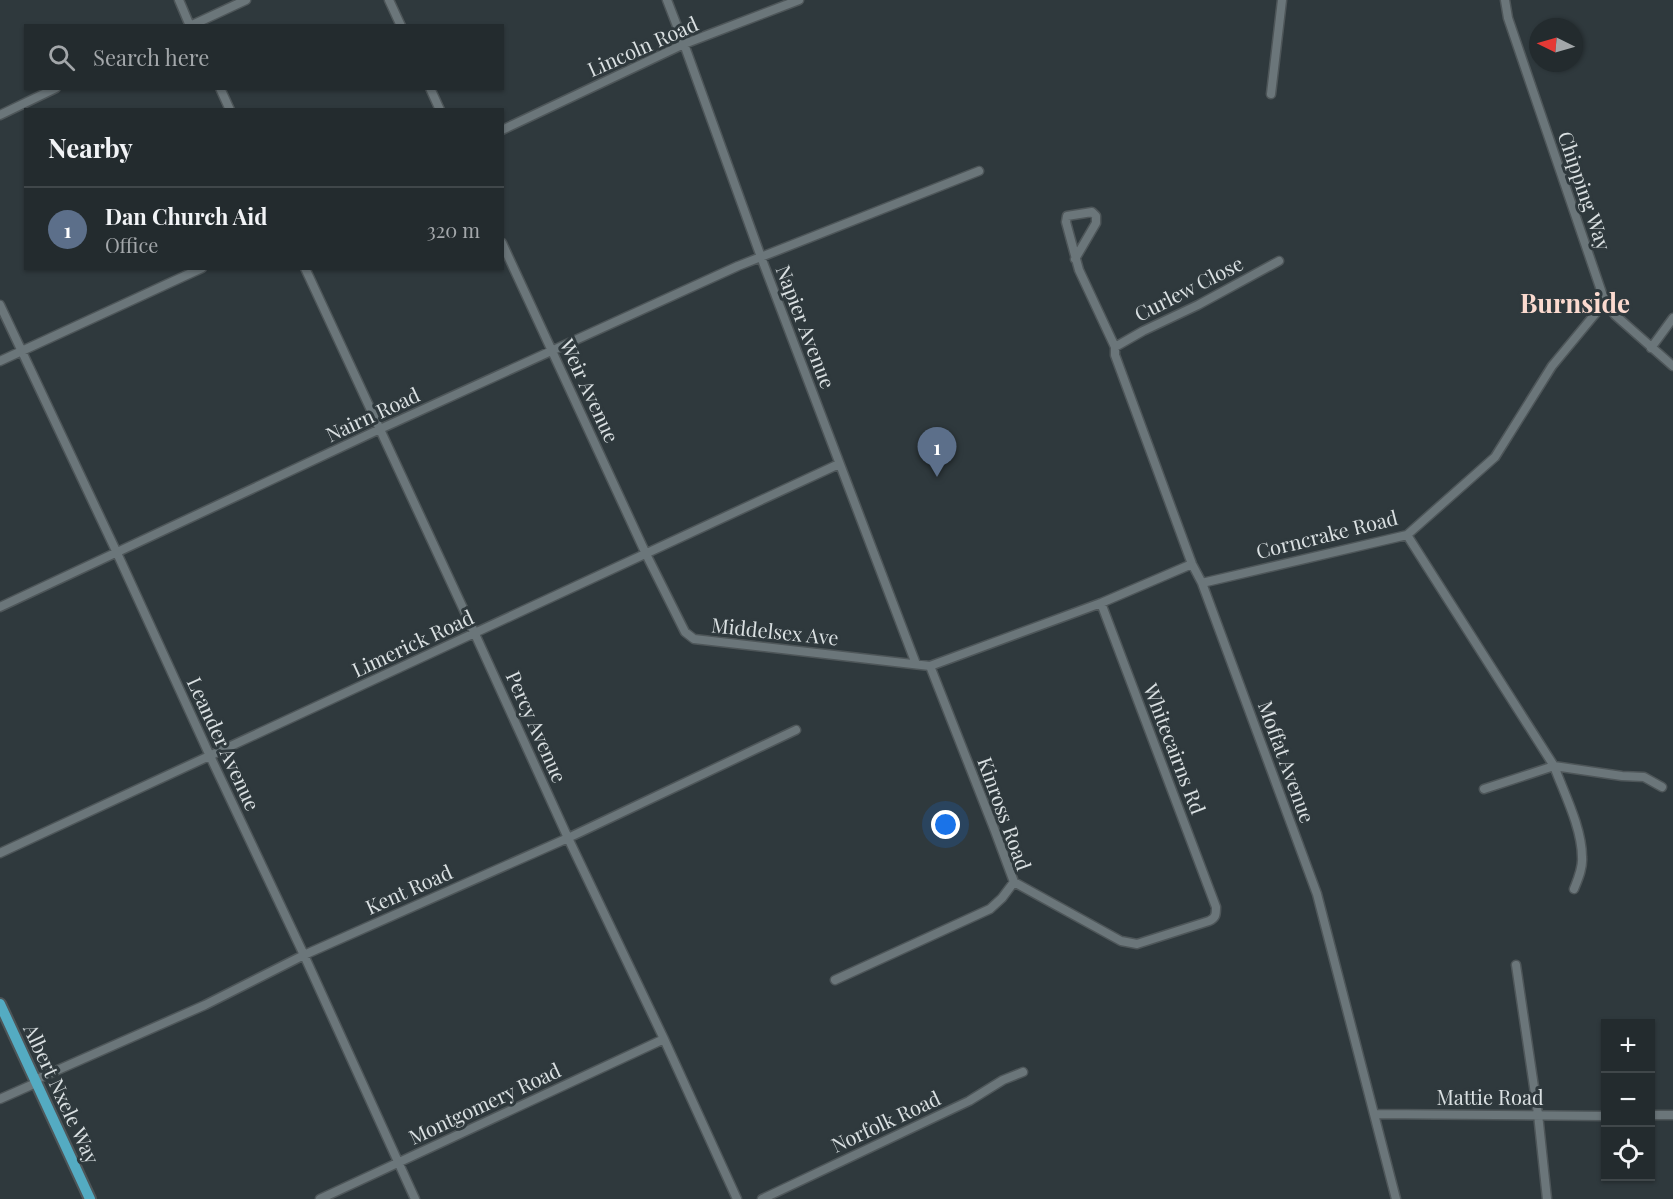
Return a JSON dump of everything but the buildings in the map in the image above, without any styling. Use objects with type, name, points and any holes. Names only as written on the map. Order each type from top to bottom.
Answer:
[{"type":"main road","name":"Albert Nxele Way","points":[[0,1004],[90,1199]]},
{"type":"street","points":[[179,0],[189,24]]},
{"type":"street","points":[[194,24],[246,0]]},
{"type":"street","points":[[389,0],[400,24]]},
{"type":"street","name":"Napier Avenue","points":[[667,0],[761,257],[916,664]]},
{"type":"street","name":"Lincoln Road","points":[[504,129],[684,44],[799,0]]},
{"type":"street","points":[[1270,94],[1281,0]]},
{"type":"street","name":"Chipping Way","points":[[1505,0],[1508,18],[1605,302],[1615,315],[1673,366]]},
{"type":"street","points":[[0,115],[52,90]]},
{"type":"street","points":[[221,90],[229,108]]},
{"type":"street","points":[[431,90],[439,108]]},
{"type":"street","name":"Nairn Road","points":[[0,607],[380,429],[761,257],[980,171]]},
{"type":"street","name":"Moffat Avenue","points":[[1075,259],[1096,223],[1096,216],[1092,212],[1067,216],[1066,222],[1075,259],[1115,347],[1115,355],[1192,564],[1202,583],[1317,894],[1396,1199]]},
{"type":"street","name":"Weir Avenue","points":[[504,247],[646,554]]},
{"type":"street","name":"Curlew Close","points":[[1115,347],[1279,261]]},
{"type":"street","points":[[0,361],[198,270]]},
{"type":"street","name":"Percy Avenue","points":[[306,270],[737,1199]]},
{"type":"street","name":"Corncrake Road","points":[[1202,583],[1407,535],[1495,457],[1552,366],[1605,302]]},
{"type":"street","name":"Leander Avenue","points":[[0,304],[304,955],[415,1199]]},
{"type":"street","points":[[1651,348],[1673,318]]},
{"type":"street","name":"Limerick Road","points":[[0,853],[839,464]]},
{"type":"street","points":[[1407,535],[1554,766],[1580,841],[1582,858],[1580,876],[1574,889]]},
{"type":"street","name":"Middelsex Ave","points":[[646,554],[685,632],[694,639],[916,664]]},
{"type":"street","points":[[916,664],[930,666],[1101,603],[1192,564]]},
{"type":"street","name":"Whitecairns Rd","points":[[1014,882],[1129,944],[1137,944],[1213,919],[1216,914],[1216,907],[1101,603]]},
{"type":"street","name":"Kinross Road","points":[[835,980],[990,909],[1014,882],[930,666]]},
{"type":"street","name":"Kent Road","points":[[0,1099],[205,1005],[304,955],[568,838],[796,730]]},
{"type":"street","points":[[1484,789],[1554,766],[1644,777],[1662,788]]},
{"type":"street","points":[[1516,965],[1538,1114],[1547,1199]]},
{"type":"street","name":"Montgomery Road","points":[[320,1199],[664,1039]]},
{"type":"street","name":"Norfolk Road","points":[[762,1199],[969,1101],[1003,1080],[1023,1072]]},
{"type":"street","name":"Mattie Road","points":[[1375,1114],[1601,1116]]},
{"type":"street","points":[[1655,1115],[1673,1115]]},
{"type":"place","name":"Dan Church Aid","points":[[937,477]]},
{"type":"district","name":"Burnside","points":[[1575,304]]}]
